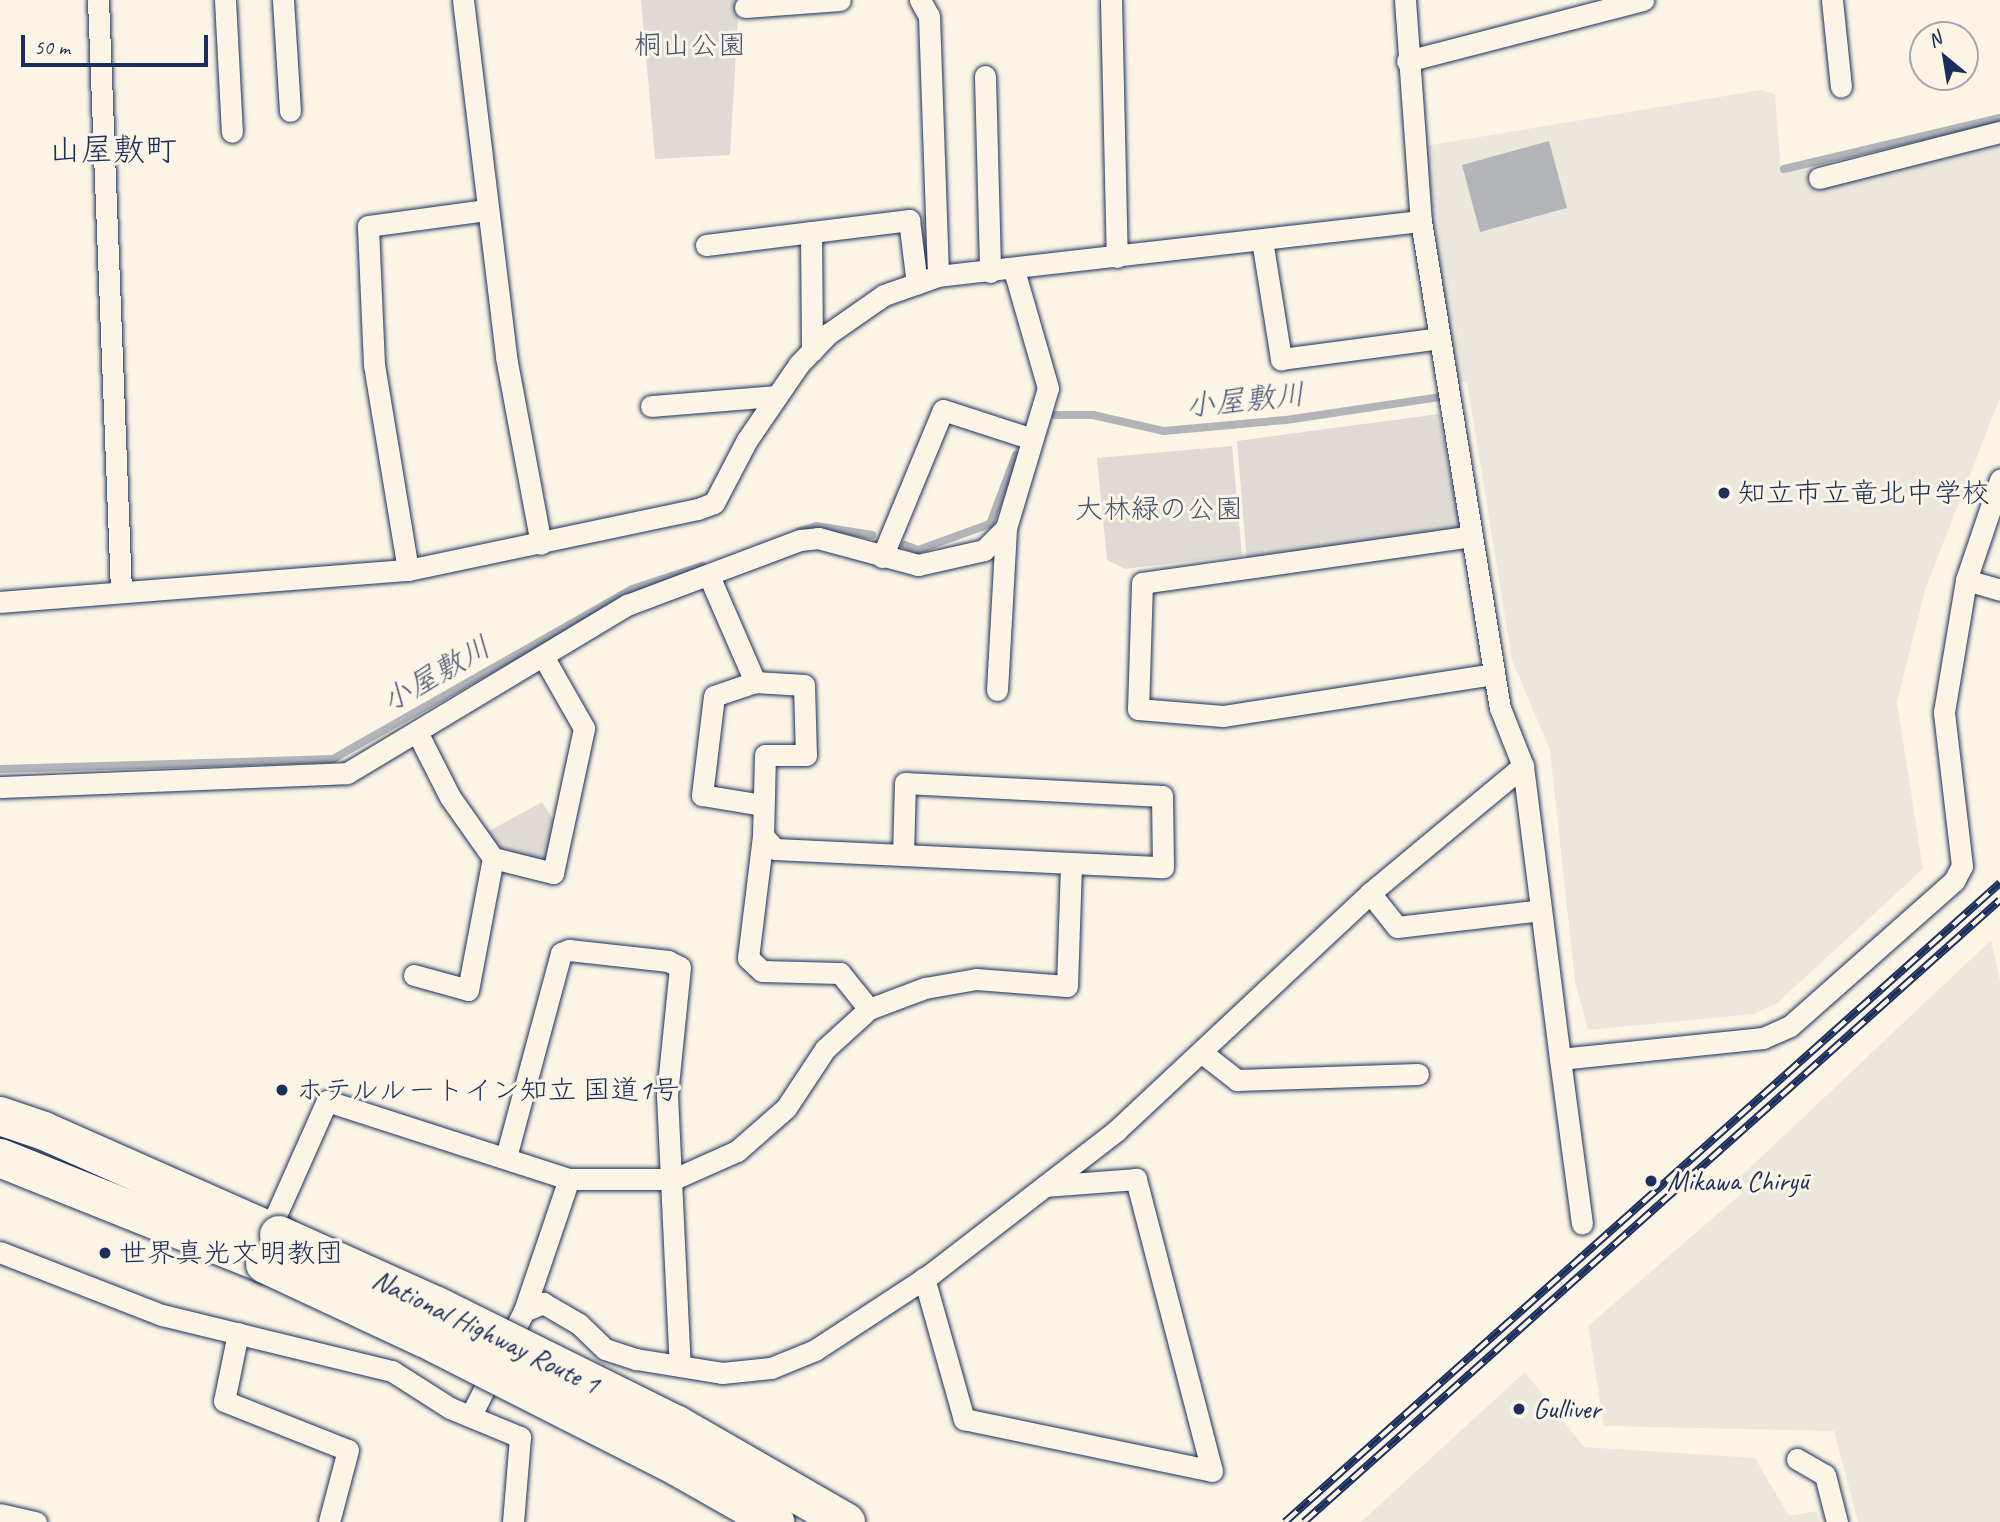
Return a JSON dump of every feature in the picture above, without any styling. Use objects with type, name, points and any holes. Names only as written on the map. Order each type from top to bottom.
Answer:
[{"type":"highway","name":"National Highway Route 1","points":[[0,1116],[44,1131],[271,1243],[436,1344],[678,1467],[775,1522]]},
{"type":"highway","name":"National Highway Route 1","points":[[0,1158],[271,1243],[438,1306],[677,1425],[846,1522]]},
{"type":"street","points":[[97,0],[121,591]]},
{"type":"street","points":[[225,0],[232,132]]},
{"type":"street","points":[[283,0],[290,111]]},
{"type":"street","points":[[463,0],[506,358],[541,544]]},
{"type":"street","points":[[745,7],[840,0]]},
{"type":"street","points":[[920,0],[929,16],[938,276]]},
{"type":"street","points":[[1111,0],[1117,257]]},
{"type":"street","points":[[1405,0],[1407,61],[1421,221],[1500,708],[1523,766],[1582,1224]]},
{"type":"street","points":[[1407,61],[1643,0]]},
{"type":"street","points":[[1832,0],[1841,88]]},
{"type":"street","points":[[985,76],[990,272]]},
{"type":"street","points":[[1819,178],[2000,132]]},
{"type":"street","points":[[408,570],[374,365],[368,226],[487,210]]},
{"type":"street","points":[[706,245],[909,220],[917,284]]},
{"type":"street","points":[[0,602],[408,570],[541,544],[714,503],[776,397],[812,351],[828,334],[884,295],[938,276],[1014,270],[1421,221]]},
{"type":"street","points":[[811,232],[812,351]]},
{"type":"street","points":[[1262,240],[1281,359],[1440,338]]},
{"type":"street","points":[[997,690],[1006,528],[1048,388],[1014,270]]},
{"type":"street","points":[[651,406],[776,397]]},
{"type":"street","points":[[883,557],[943,410],[1032,439]]},
{"type":"street","points":[[1560,1059],[1763,1038],[1790,1026],[1954,881],[1962,866],[1944,712],[1966,580],[2000,480]]},
{"type":"street","points":[[0,787],[347,773],[627,605],[800,540],[818,538],[918,565],[960,559],[984,550],[1006,528]]},
{"type":"street","points":[[1472,536],[1142,583],[1138,709],[1223,716],[1494,674]]},
{"type":"street","points":[[709,576],[755,682]]},
{"type":"street","points":[[1966,580],[2000,590]]},
{"type":"street","points":[[417,732],[450,797],[493,858],[553,873],[584,728],[542,656]]},
{"type":"street","points":[[763,805],[702,795],[714,696],[755,682],[804,685],[806,755],[765,755],[763,836],[748,958],[762,971],[840,973],[869,1009]]},
{"type":"street","points":[[524,1311],[542,1303],[555,1307],[606,1349],[722,1373],[771,1368],[815,1349],[924,1278],[1117,1130],[1370,893],[1523,766]]},
{"type":"street","points":[[763,836],[775,849],[1071,866],[1163,867],[1162,796],[905,783],[903,855]]},
{"type":"street","points":[[414,975],[468,990],[493,858]]},
{"type":"street","points":[[271,1243],[327,1101],[569,1179],[674,1179],[737,1151],[786,1108],[825,1049],[869,1009],[925,988],[975,979],[1067,986],[1071,866]]},
{"type":"street","points":[[1370,893],[1396,927],[1541,910]]},
{"type":"street","points":[[506,1157],[561,954],[569,950],[668,961],[680,967],[667,1095],[674,1179],[680,1366]]},
{"type":"street","points":[[1202,1052],[1237,1080],[1418,1074]]},
{"type":"street","points":[[471,1415],[524,1311],[569,1179]]},
{"type":"street","points":[[924,1278],[964,1419],[1212,1471],[1136,1179],[1045,1186]]},
{"type":"street","points":[[0,1252],[162,1315],[392,1371],[450,1408],[520,1437],[513,1522]]},
{"type":"street","points":[[238,1333],[224,1401],[348,1450],[329,1522]]},
{"type":"street","points":[[1797,1459],[1825,1475],[1837,1522]]},
{"type":"street","points":[[0,1514],[36,1522]]},
{"type":"shaded area","name":"知立市立竜北中学校","points":[[1761,90],[1775,94],[1781,172],[1811,165],[1823,185],[2000,145],[2000,398],[1926,587],[1897,702],[1923,869],[1776,1004],[1753,1014],[1588,1030],[1575,981],[1550,750],[1512,660],[1467,382],[1458,382],[1430,216],[1425,146]]},
{"type":"shaded area","points":[[1549,141],[1567,208],[1480,232],[1462,165]]},
{"type":"shaded area","points":[[1991,940],[2000,981],[2000,1522],[1858,1522],[1834,1431],[1604,1426],[1588,1326],[1749,1187],[1739,1178]]},
{"type":"shaded area","name":"Gulliver","points":[[1525,1372],[1584,1447],[1755,1458],[1789,1516],[1817,1511],[1820,1522],[1361,1522]]},
{"type":"green space","name":"桐山公園","points":[[641,0],[739,0],[730,155],[655,159]]},
{"type":"green space","points":[[1439,414],[1461,531],[1247,562],[1237,441]]},
{"type":"green space","name":"大林緑の公園","points":[[1232,446],[1242,555],[1125,569],[1107,560],[1097,458]]},
{"type":"green space","points":[[542,802],[559,829],[549,865],[493,851],[482,835]]},
{"type":"waterway","points":[[1784,169],[2000,118]]},
{"type":"waterway","name":"小屋敷川","points":[[1055,415],[1093,415],[1164,431],[1286,420],[1439,397]]},
{"type":"waterway","name":"小屋敷川","points":[[905,545],[918,550],[990,524],[1016,455]]},
{"type":"waterway","name":"小屋敷川","points":[[800,531],[816,526],[872,535]]},
{"type":"waterway","name":"小屋敷川","points":[[0,769],[333,759],[632,589],[702,566]]},
{"type":"railway","points":[[1285,1522],[2000,883]]},
{"type":"railway","points":[[1304,1522],[2000,900]]},
{"type":"place","name":"知立市立竜北中学校","points":[[1724,493]]},
{"type":"place","name":"ホテルルートイン知立 国道1号","points":[[282,1090]]},
{"type":"place","name":"Mikawa Chiryū","points":[[1651,1181]]},
{"type":"place","name":"世界真光文明教団","points":[[105,1253]]},
{"type":"place","name":"Gulliver","points":[[1519,1409]]},
{"type":"district","name":"山屋敷町","points":[[113,150]]}]
